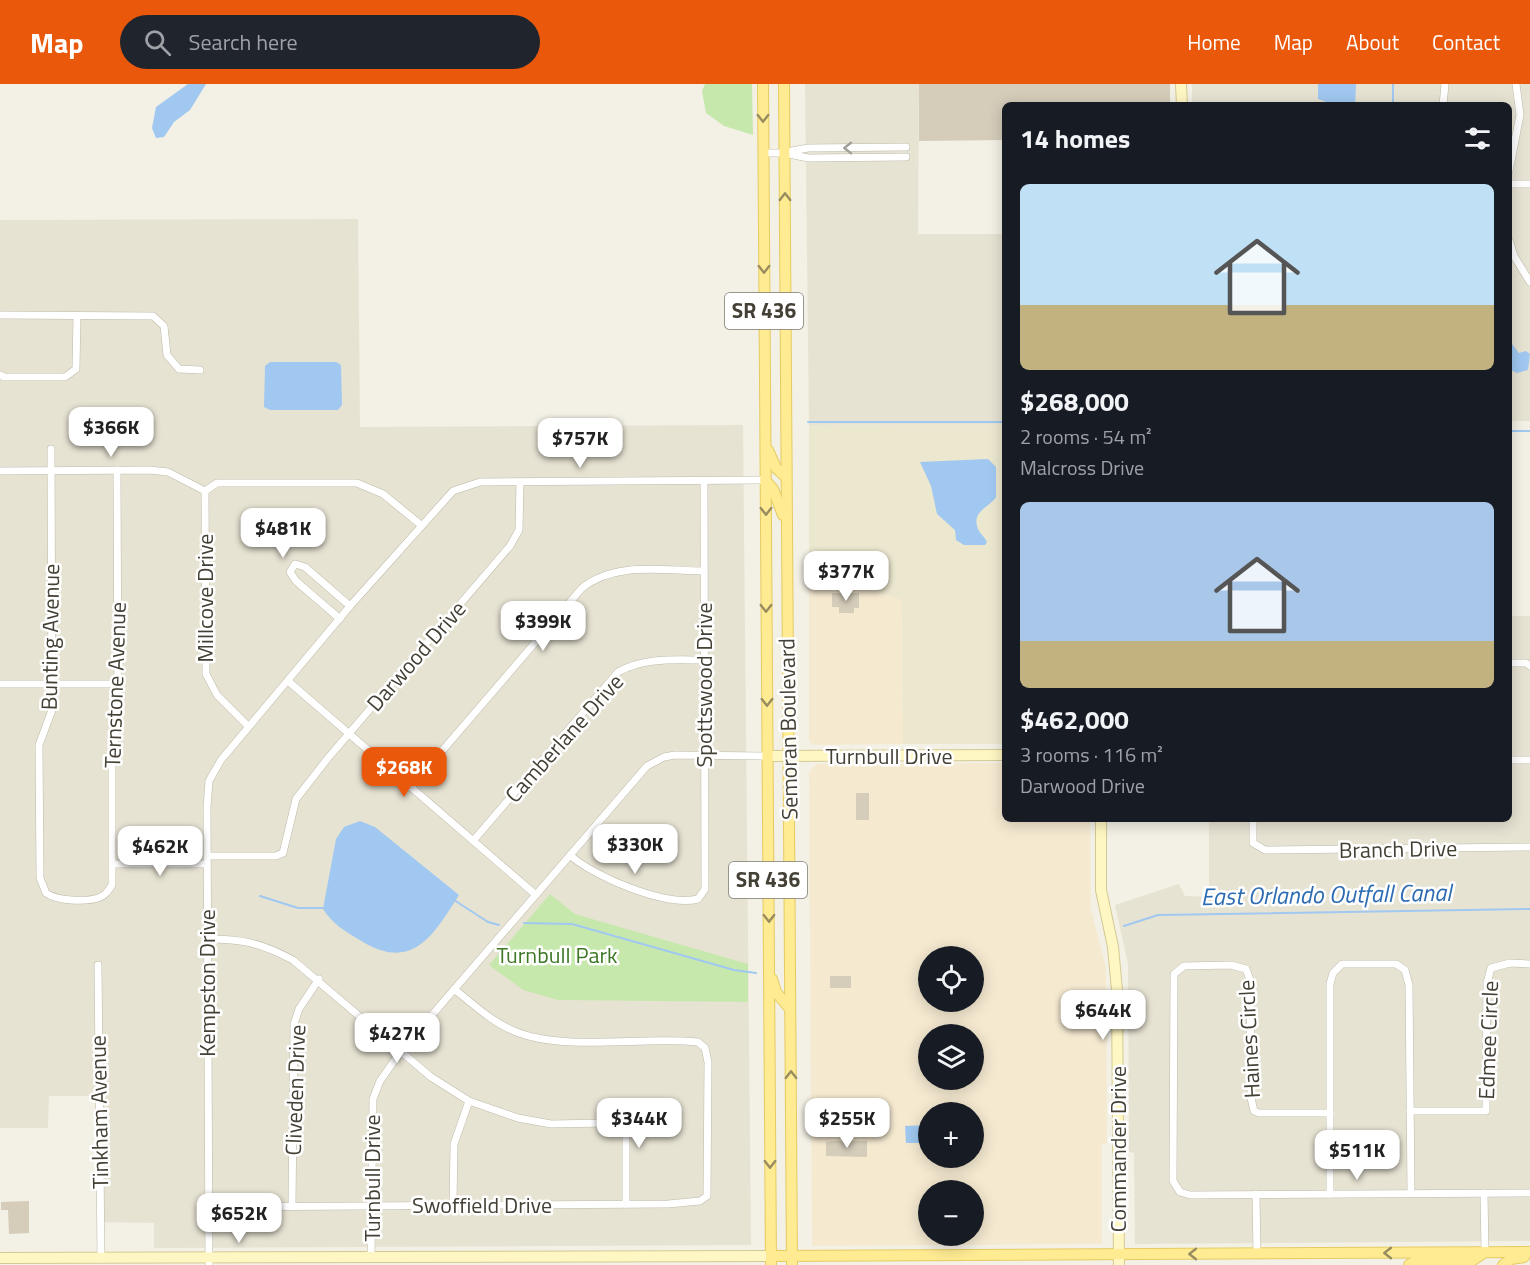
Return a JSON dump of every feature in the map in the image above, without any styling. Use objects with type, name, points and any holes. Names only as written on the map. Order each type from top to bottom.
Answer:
[{"type":"main road","name":"Semoran Boulevard","points":[[763,84],[771,1260]]},
{"type":"main road","name":"Semoran Boulevard","points":[[784,84],[792,1261]]},
{"type":"main road","points":[[1181,84],[1182,102]]},
{"type":"main road","points":[[765,435],[770,458],[776,468],[786,477]]},
{"type":"main road","points":[[765,480],[778,500],[786,524]]},
{"type":"main road","name":"Turnbull Drive","points":[[767,756],[1002,755]]},
{"type":"main road","name":"Commander Drive","points":[[1101,822],[1102,899],[1116,967],[1119,1260]]},
{"type":"main road","points":[[769,970],[776,992],[790,1009]]},
{"type":"main road","points":[[1409,1265],[1415,1261],[1470,1262],[1485,1252]]},
{"type":"main road","points":[[0,1258],[208,1262],[372,1258],[792,1261],[1119,1260],[1257,1254],[1530,1252]]},
{"type":"main road","points":[[1503,1265],[1511,1259],[1530,1257]]},
{"type":"main road","points":[[360,1265],[366,1263],[440,1263],[448,1258]]},
{"type":"main road","points":[[43,1265],[101,1259]]},
{"type":"street","points":[[1443,102],[1445,84]]},
{"type":"street","points":[[1512,156],[1520,115],[1516,84]]},
{"type":"street","points":[[763,153],[784,153],[808,148],[906,147]]},
{"type":"street","points":[[784,153],[808,158],[906,157]]},
{"type":"street","points":[[1512,184],[1530,184]]},
{"type":"street","points":[[1512,250],[1530,282]]},
{"type":"street","points":[[0,315],[153,316],[164,326],[167,355],[179,369],[200,370]]},
{"type":"street","points":[[0,375],[4,377],[65,377],[76,369],[77,316]]},
{"type":"street","name":"Bunting Avenue","points":[[46,893],[40,878],[39,745],[52,710],[51,449]]},
{"type":"street","points":[[3,470],[168,472],[205,491],[217,483],[357,483],[383,494],[421,525]]},
{"type":"street","name":"Ternstone Avenue","points":[[46,893],[57,898],[98,898],[106,894],[112,885],[114,864],[112,759],[118,715],[117,470]]},
{"type":"street","name":"Kempston Drive","points":[[208,1262],[207,860],[209,782],[220,760],[350,606],[453,491],[480,482],[765,480]]},
{"type":"street","name":"Darwood Drive","points":[[114,864],[276,856],[283,853],[296,799],[510,546],[519,530],[520,482]]},
{"type":"street","name":"Spottswood Drive","points":[[570,855],[584,868],[604,879],[684,903],[698,899],[705,889],[704,482]]},
{"type":"street","name":"Millcove Drive","points":[[205,491],[206,674],[217,695],[248,726]]},
{"type":"street","points":[[340,619],[296,581],[290,572],[295,564],[305,567],[350,606]]},
{"type":"street","points":[[411,787],[582,588],[596,577],[615,571],[704,571]]},
{"type":"street","name":"Camberlane Drive","points":[[472,841],[618,672],[632,664],[653,660],[705,660]]},
{"type":"street","points":[[1512,663],[1528,665]]},
{"type":"street","points":[[288,681],[536,895]]},
{"type":"street","points":[[0,684],[118,684]]},
{"type":"street","name":"Turnbull Drive","points":[[372,1258],[373,1099],[380,1081],[401,1051],[647,766],[664,757],[704,754],[767,756]]},
{"type":"street","points":[[1512,760],[1530,760]]},
{"type":"street","name":"Branch Drive","points":[[1253,822],[1254,843],[1265,850],[1530,847]]},
{"type":"street","points":[[207,939],[243,939],[267,946],[294,960],[431,1077],[469,1101],[518,1118],[551,1124],[606,1123],[620,1126],[626,1135],[626,1204]]},
{"type":"street","name":"Edmee Circle","points":[[1410,1111],[1486,1111],[1486,983],[1491,968],[1510,963],[1530,964]]},
{"type":"street","points":[[1330,1194],[1330,984],[1333,973],[1342,964],[1395,964],[1405,970],[1409,985],[1411,1193]]},
{"type":"street","name":"Tinkham Avenue","points":[[98,965],[101,1259]]},
{"type":"street","name":"Haines Circle","points":[[1256,1194],[1190,1195],[1180,1192],[1173,1181],[1172,984],[1174,974],[1184,966],[1231,966],[1246,969],[1250,980],[1251,1098],[1254,1111],[1259,1113],[1330,1113]]},
{"type":"street","name":"Cliveden Drive","points":[[292,1206],[294,1024],[299,1009],[319,979]]},
{"type":"street","name":"Swoffield Drive","points":[[208,1207],[626,1204],[700,1201],[707,1196],[708,1062],[705,1048],[698,1042],[544,1040],[514,1032],[483,1012],[454,989]]},
{"type":"street","points":[[453,1205],[454,1144],[469,1101]]},
{"type":"street","points":[[1484,1193],[1485,1252]]},
{"type":"street","points":[[1257,1254],[1256,1194],[1530,1193]]},
{"type":"shaded area","points":[[805,84],[919,84],[918,234],[1002,234],[1002,424],[809,425]]},
{"type":"shaded area","points":[[1192,84],[1530,84],[1530,421],[1512,421],[1512,102],[1192,102]]},
{"type":"shaded area","points":[[358,219],[360,427],[743,425],[751,1245],[154,1248],[154,1223],[101,1222],[100,1096],[49,1096],[48,1128],[0,1128],[0,220]]},
{"type":"shaded area","points":[[1002,424],[1002,744],[903,744],[902,600],[855,584],[809,584],[809,425]]},
{"type":"shaded area","points":[[809,584],[855,584],[902,599],[903,744],[814,745],[809,741]]},
{"type":"shaded area","points":[[1512,616],[1530,616],[1530,1241],[1135,1244],[1134,1153],[1129,1152],[1128,964],[1115,905],[1179,884],[1185,896],[1209,897],[1209,822],[1512,822]]},
{"type":"shaded area","points":[[1002,763],[1002,822],[1090,822],[1091,909],[1106,968],[1107,1143],[1102,1144],[1102,1244],[984,1245],[984,1180],[918,1180],[918,1245],[812,1246],[809,772],[817,764]]},
{"type":"green space","points":[[705,84],[752,84],[753,135],[724,126],[706,113],[702,91]]},
{"type":"green space","name":"Turnbull Park","points":[[550,894],[575,914],[748,964],[748,1002],[558,1000],[523,990],[489,965]]},
{"type":"water","points":[[188,84],[206,84],[190,110],[174,122],[164,137],[156,138],[152,128],[156,107]]},
{"type":"water","points":[[1318,84],[1356,84],[1355,102],[1326,102],[1318,99]]},
{"type":"water","points":[[1512,344],[1519,353],[1526,351],[1530,354],[1528,370],[1517,373],[1512,370]]},
{"type":"water","points":[[270,362],[336,362],[341,365],[342,405],[338,410],[270,410],[264,407],[265,366]]},
{"type":"water","points":[[988,459],[996,467],[996,497],[982,510],[976,523],[987,542],[985,545],[964,545],[956,540],[955,530],[937,514],[931,486],[920,462]]},
{"type":"water","points":[[360,821],[375,827],[459,895],[429,937],[418,946],[406,951],[392,953],[376,949],[343,929],[323,909],[336,839],[344,827]]},
{"type":"water","points":[[918,1125],[918,1143],[906,1143],[905,1126]]},
{"type":"building","points":[[919,84],[1170,84],[1170,102],[1002,102],[1002,140],[919,141]]},
{"type":"building","points":[[832,593],[859,593],[859,608],[854,608],[854,613],[839,613],[839,607],[832,607]]},
{"type":"building","points":[[856,793],[869,793],[869,820],[856,820]]},
{"type":"building","points":[[830,976],[851,976],[851,988],[830,988]]},
{"type":"building","points":[[867,1141],[867,1157],[826,1156],[826,1142]]},
{"type":"building","points":[[29,1201],[29,1233],[9,1234],[8,1210],[1,1210],[1,1202]]},
{"type":"waterway","name":"East Orlando Outfall Canal","points":[[1393,84],[1393,102]]},
{"type":"waterway","points":[[808,422],[1002,422]]},
{"type":"waterway","name":"East Orlando Outfall Canal","points":[[1512,431],[1530,431]]},
{"type":"waterway","name":"East Orlando Outfall Canal","points":[[260,896],[298,908],[324,908]]},
{"type":"waterway","name":"East Orlando Outfall Canal","points":[[454,900],[488,922],[499,925]]},
{"type":"waterway","name":"East Orlando Outfall Canal","points":[[1124,926],[1158,915],[1530,909]]},
{"type":"waterway","name":"East Orlando Outfall Canal","points":[[524,923],[572,924],[734,970],[756,973]]}]
